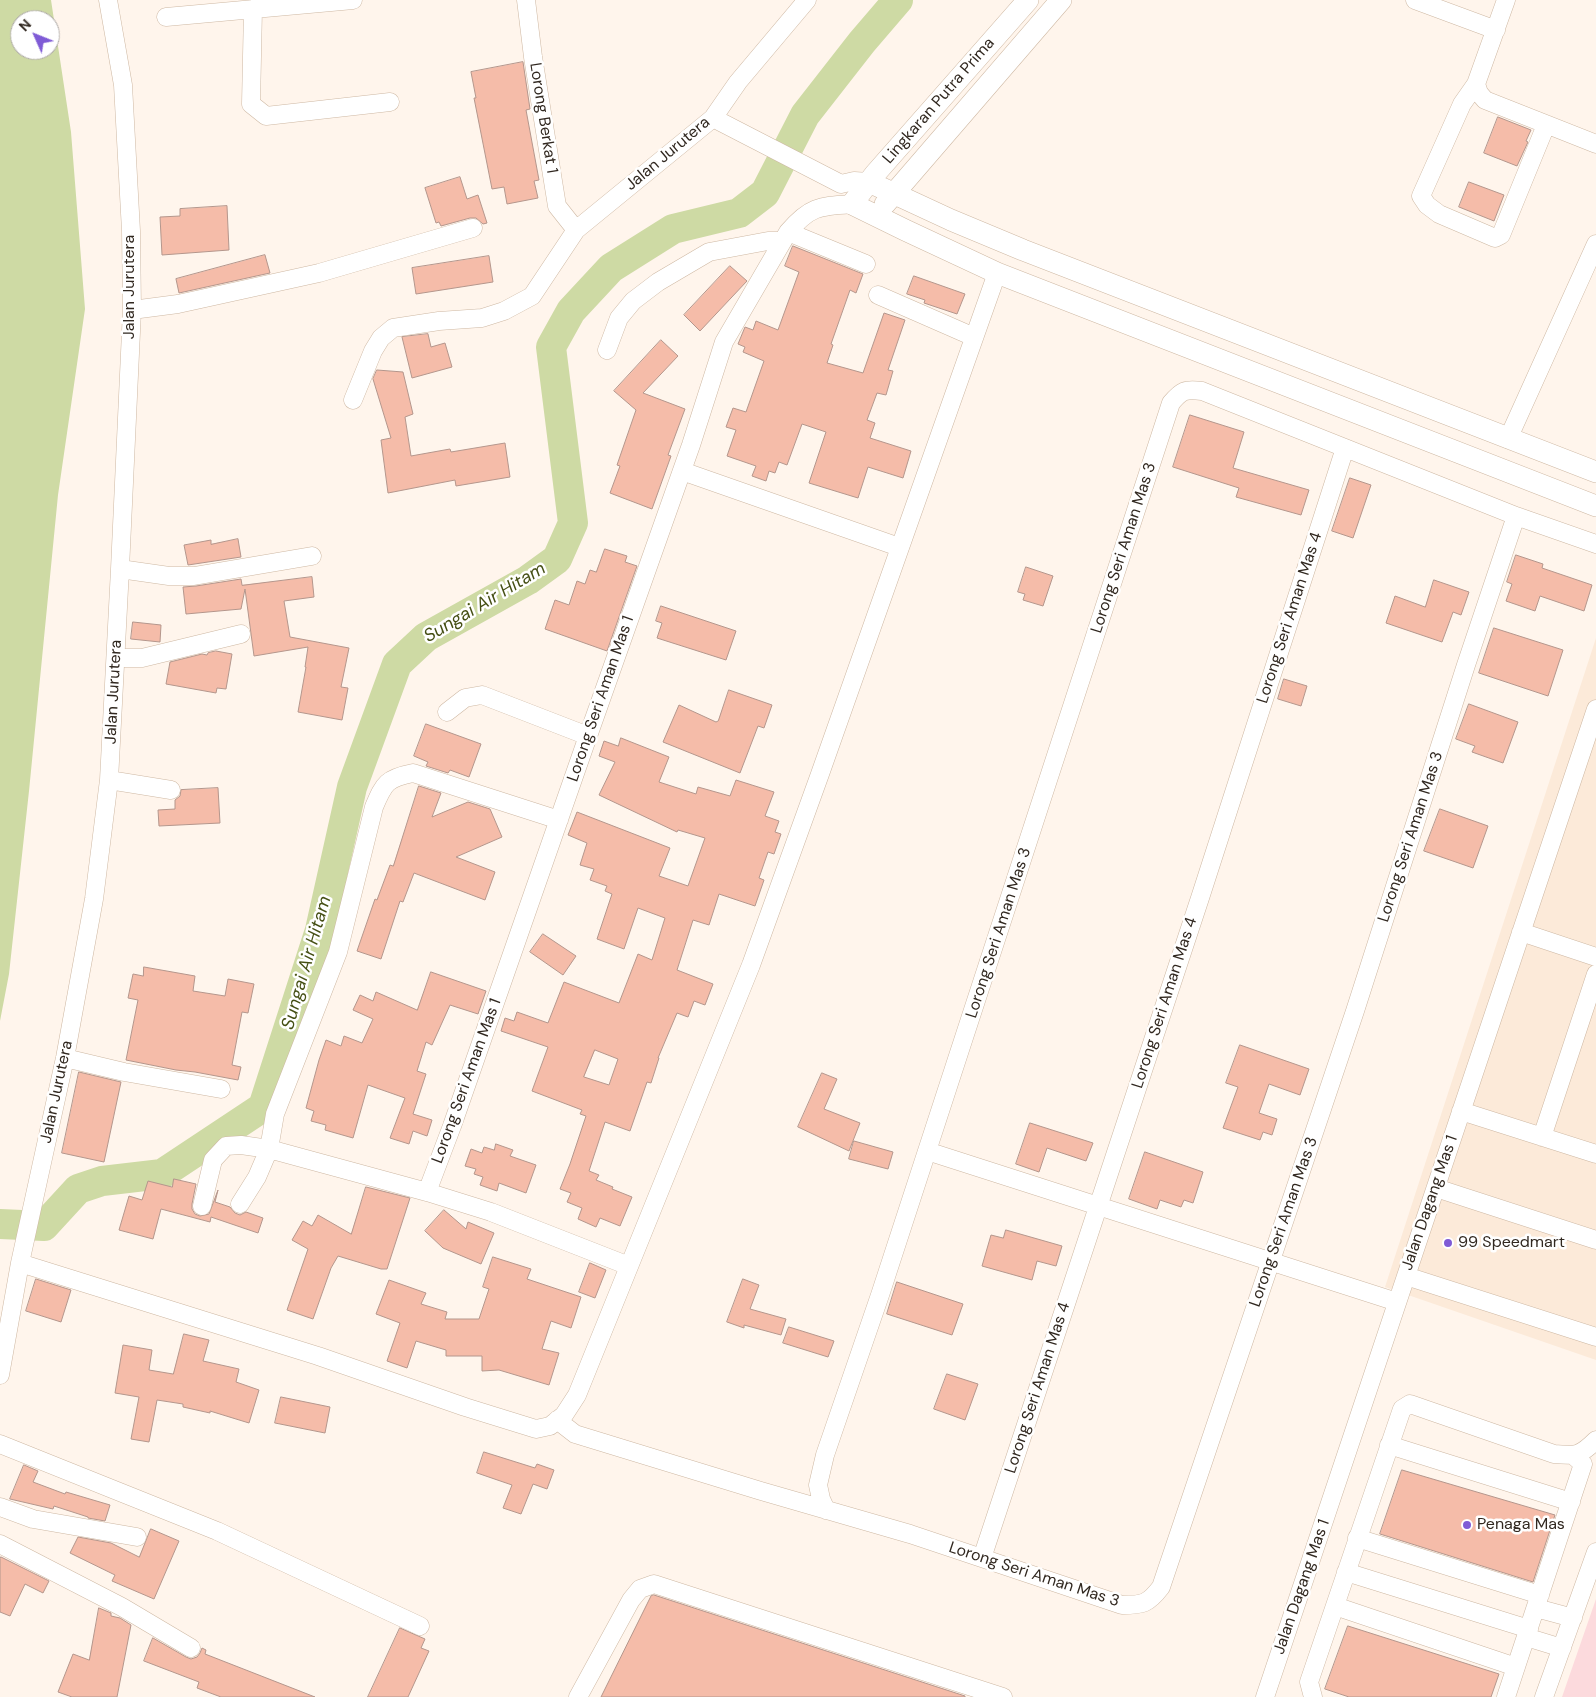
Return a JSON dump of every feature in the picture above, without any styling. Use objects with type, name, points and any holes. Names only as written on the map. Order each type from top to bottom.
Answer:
[{"type":"main road","name":"Lingkaran Putra Prima","points":[[852,204],[874,174],[1028,0]]},
{"type":"main road","name":"Lingkaran Putra Prima","points":[[876,216],[893,193],[1061,0]]},
{"type":"main road","points":[[869,182],[951,220],[1023,250],[1596,472]]},
{"type":"main road","points":[[852,204],[997,273],[1596,506]]},
{"type":"street","name":"Jalan Jurutera","points":[[0,1375],[20,1263],[65,1058],[94,899],[109,780],[132,310],[131,232],[123,85],[108,0]]},
{"type":"street","points":[[166,17],[353,0]]},
{"type":"street","name":"Lorong Berkat 1","points":[[526,0],[533,56],[558,206],[576,230]]},
{"type":"street","name":"Jalan Jurutera","points":[[353,400],[373,352],[381,338],[393,328],[439,321],[482,318],[504,311],[532,296],[576,230],[713,118],[738,82],[807,0]]},
{"type":"street","points":[[1414,0],[1496,30]]},
{"type":"street","points":[[1506,0],[1476,84],[1462,104],[1422,196],[1427,205],[1438,214],[1495,238],[1501,235],[1546,125]]},
{"type":"street","points":[[253,9],[251,104],[266,116],[390,102]]},
{"type":"street","points":[[1476,84],[1479,94],[1485,100],[1596,144]]},
{"type":"street","points":[[713,118],[841,184],[854,181],[869,182]]},
{"type":"street","points":[[841,184],[844,196],[852,204]]},
{"type":"street","name":"Lorong Seri Aman Mas 1","points":[[427,1192],[452,1126],[682,471],[724,342],[785,236],[799,218],[821,206],[852,204]]},
{"type":"street","points":[[132,310],[178,304],[319,273],[473,228]]},
{"type":"street","points":[[607,350],[619,318],[633,301],[658,282],[709,252],[785,236],[866,264]]},
{"type":"street","points":[[1508,438],[1596,244]]},
{"type":"street","points":[[20,1263],[318,1356],[465,1407],[536,1429],[550,1426],[564,1415],[577,1395],[750,964],[820,774],[997,273]]},
{"type":"street","points":[[878,295],[974,337]]},
{"type":"street","name":"Lorong Seri Aman Mas 3","points":[[826,1510],[818,1485],[824,1455],[927,1151],[1171,403],[1179,393],[1185,390],[1202,391],[1345,448]]},
{"type":"street","points":[[1345,448],[1516,516],[1596,544]]},
{"type":"street","name":"Lorong Seri Aman Mas 4","points":[[982,1558],[1200,898],[1345,448]]},
{"type":"street","points":[[682,471],[899,547]]},
{"type":"street","name":"Lorong Seri Aman Mas 3","points":[[557,1420],[575,1434],[910,1534],[1122,1605],[1137,1605],[1151,1600],[1161,1587],[1271,1261],[1355,1011],[1516,516]]},
{"type":"street","points":[[120,569],[169,576],[194,576],[312,556]]},
{"type":"street","points":[[116,658],[142,658],[241,634]]},
{"type":"street","points":[[447,712],[466,698],[482,695],[588,736]]},
{"type":"street","name":"Jalan Dagang Mas 1","points":[[1265,1697],[1521,932],[1589,753],[1596,709]]},
{"type":"street","points":[[240,1204],[257,1178],[269,1149],[275,1114],[338,952],[374,807],[382,788],[394,776],[413,772],[559,820]]},
{"type":"street","points":[[109,780],[171,790]]},
{"type":"street","points":[[1521,932],[1596,956]]},
{"type":"street","points":[[1542,1137],[1596,974]]},
{"type":"street","points":[[65,1058],[124,1072],[222,1089]]},
{"type":"street","points":[[1461,1111],[1596,1154]]},
{"type":"street","points":[[202,1206],[213,1160],[226,1146],[241,1145],[269,1149],[427,1192],[491,1212],[630,1266]]},
{"type":"street","points":[[927,1151],[1397,1302]]},
{"type":"street","points":[[1436,1188],[1596,1240]]},
{"type":"street","points":[[1406,1276],[1596,1337]]},
{"type":"street","points":[[1313,1697],[1309,1682],[1402,1409],[1410,1404],[1554,1454],[1574,1456],[1586,1450],[1596,1440]]},
{"type":"street","points":[[0,1444],[217,1531],[420,1626]]},
{"type":"street","points":[[1389,1445],[1571,1502]]},
{"type":"street","points":[[1506,1697],[1583,1464],[1574,1456]]},
{"type":"street","points":[[0,1507],[33,1519],[137,1537]]},
{"type":"street","points":[[1357,1538],[1538,1601],[1572,1618]]},
{"type":"street","points":[[0,1544],[122,1607],[191,1648]]},
{"type":"street","points":[[1544,1697],[1596,1552]]},
{"type":"street","points":[[1346,1572],[1527,1633],[1562,1648]]},
{"type":"street","points":[[578,1697],[631,1600],[640,1589],[654,1584],[1003,1697]]},
{"type":"street","points":[[1335,1606],[1516,1667]]},
{"type":"shaded area","points":[[0,0],[51,0],[53,10],[10,10],[10,60],[60,59],[71,132],[85,309],[58,495],[9,974],[0,1021]]},
{"type":"shaded area","points":[[1596,638],[1596,1360],[1385,1287]]},
{"type":"shaded area","points":[[1596,1599],[1596,1697],[1562,1697]]},
{"type":"building","points":[[523,62],[530,109],[526,110],[539,180],[534,181],[538,198],[507,204],[504,187],[492,189],[474,98],[476,98],[471,72]]},
{"type":"building","points":[[1498,117],[1531,130],[1526,141],[1528,142],[1517,166],[1484,153]]},
{"type":"building","points":[[460,177],[467,199],[478,195],[487,223],[483,224],[476,218],[470,218],[441,226],[439,222],[436,223],[425,188]]},
{"type":"building","points":[[1469,182],[1504,195],[1494,221],[1459,207]]},
{"type":"building","points":[[227,206],[229,250],[162,255],[160,217],[180,216],[180,209]]},
{"type":"building","points":[[793,246],[863,274],[856,293],[850,290],[831,344],[833,345],[827,363],[863,373],[884,313],[905,320],[888,370],[893,371],[886,395],[877,393],[867,420],[875,423],[870,438],[911,451],[903,478],[868,467],[858,498],[809,483],[826,432],[802,424],[787,465],[779,462],[775,473],[769,471],[766,481],[752,476],[756,466],[727,456],[736,430],[726,427],[733,408],[746,412],[764,361],[743,352],[745,347],[738,344],[745,327],[753,330],[756,321],[778,330],[799,272],[785,266]]},
{"type":"building","points":[[265,255],[270,273],[179,293],[176,279]]},
{"type":"building","points":[[489,256],[493,282],[416,294],[412,268]]},
{"type":"building","points":[[730,266],[747,281],[700,331],[684,315]]},
{"type":"building","points":[[914,276],[965,294],[957,314],[924,303],[925,300],[907,294]]},
{"type":"building","points":[[428,334],[431,347],[445,343],[452,367],[412,378],[402,337]]},
{"type":"building","points":[[661,340],[678,356],[643,393],[685,409],[668,455],[671,456],[652,509],[610,493],[620,466],[617,465],[636,410],[614,391]]},
{"type":"building","points":[[377,370],[403,372],[413,414],[405,417],[411,456],[450,449],[451,452],[505,443],[510,477],[456,486],[455,480],[388,493],[381,440],[391,438],[373,379]]},
{"type":"building","points":[[1190,415],[1244,432],[1233,468],[1309,490],[1301,515],[1236,497],[1239,488],[1173,467]]},
{"type":"building","points":[[1350,478],[1371,485],[1353,538],[1332,531]]},
{"type":"building","points":[[238,539],[241,557],[188,565],[184,545],[211,540],[211,544]]},
{"type":"building","points":[[605,549],[627,556],[625,562],[637,566],[607,651],[545,629],[555,600],[569,605],[577,581],[585,584],[590,570],[596,572]]},
{"type":"building","points":[[1516,555],[1543,564],[1542,568],[1592,585],[1584,611],[1540,596],[1535,611],[1506,601],[1512,584],[1507,582]]},
{"type":"building","points":[[1026,567],[1053,576],[1043,606],[1023,600],[1025,594],[1018,592]]},
{"type":"building","points":[[312,577],[314,597],[284,601],[290,637],[349,648],[341,687],[348,688],[342,720],[298,712],[308,647],[254,656],[245,589],[241,609],[186,614],[183,587],[241,579],[242,585]]},
{"type":"building","points":[[1434,580],[1469,592],[1461,615],[1453,612],[1442,642],[1386,623],[1395,596],[1425,607]]},
{"type":"building","points":[[661,606],[736,631],[726,660],[657,638],[662,623],[656,621]]},
{"type":"building","points":[[133,622],[161,625],[160,642],[131,639]]},
{"type":"building","points":[[1494,628],[1563,650],[1548,696],[1479,673]]},
{"type":"building","points":[[216,651],[232,654],[226,689],[217,688],[216,693],[166,684],[170,662],[202,654],[207,655]]},
{"type":"building","points":[[1284,679],[1307,686],[1301,706],[1278,699]]},
{"type":"building","points":[[729,690],[772,705],[764,728],[758,726],[740,773],[663,742],[679,705],[716,722]]},
{"type":"building","points":[[1469,704],[1518,722],[1503,763],[1472,752],[1475,746],[1456,739]]},
{"type":"building","points":[[426,724],[481,744],[469,777],[450,770],[448,773],[426,766],[428,762],[414,756]]},
{"type":"building","points":[[621,738],[669,757],[659,782],[696,794],[698,787],[730,796],[736,780],[774,792],[765,816],[779,821],[775,832],[781,834],[774,854],[768,852],[759,878],[764,880],[755,906],[719,894],[709,925],[693,920],[677,970],[713,984],[705,1005],[694,1001],[688,1017],[677,1013],[658,1058],[651,1083],[647,1082],[630,1131],[605,1122],[589,1171],[599,1175],[596,1180],[632,1197],[620,1226],[600,1218],[596,1227],[578,1219],[582,1208],[567,1202],[571,1193],[560,1189],[586,1116],[580,1114],[582,1110],[532,1091],[548,1047],[501,1031],[505,1018],[514,1021],[517,1012],[548,1023],[564,982],[619,1003],[638,954],[652,960],[665,918],[638,908],[624,949],[597,939],[612,894],[605,891],[607,886],[590,880],[594,869],[580,865],[587,843],[568,835],[577,812],[670,848],[659,876],[688,886],[705,838],[678,830],[677,832],[599,795],[615,762],[599,756],[604,741],[618,746]],"holes":[[[595,1050],[618,1059],[609,1085],[584,1077]]]},
{"type":"building","points":[[419,786],[441,793],[432,817],[468,802],[490,809],[502,837],[456,857],[495,872],[485,900],[414,873],[403,902],[400,901],[381,959],[357,951],[375,899],[377,900],[390,865],[393,866]]},
{"type":"building","points":[[218,788],[220,823],[159,826],[158,810],[175,809],[175,800],[180,796],[181,790]]},
{"type":"building","points":[[1440,809],[1488,826],[1473,868],[1424,851]]},
{"type":"building","points":[[543,934],[576,956],[563,975],[530,952]]},
{"type":"building","points":[[144,967],[195,976],[193,991],[225,996],[228,979],[254,984],[248,1013],[242,1012],[232,1065],[241,1067],[238,1080],[126,1060],[138,1000],[128,998],[133,974],[143,976]]},
{"type":"building","points":[[431,972],[486,991],[478,1014],[450,1005],[432,1045],[426,1042],[417,1071],[426,1074],[413,1114],[432,1120],[427,1136],[413,1131],[409,1144],[390,1138],[405,1098],[368,1085],[353,1138],[325,1130],[326,1125],[311,1121],[314,1111],[306,1108],[326,1040],[341,1046],[344,1036],[362,1043],[373,1019],[353,1010],[360,995],[373,1001],[376,992],[417,1010]]},
{"type":"building","points":[[1240,1045],[1309,1069],[1300,1095],[1269,1084],[1259,1113],[1277,1119],[1272,1135],[1263,1132],[1260,1140],[1223,1128],[1238,1087],[1226,1083]]},
{"type":"building","points":[[79,1072],[121,1082],[104,1162],[62,1153]]},
{"type":"building","points":[[822,1073],[837,1079],[824,1109],[860,1123],[849,1151],[798,1127]]},
{"type":"building","points":[[1030,1123],[1093,1143],[1086,1161],[1047,1148],[1039,1172],[1016,1164]]},
{"type":"building","points":[[854,1141],[893,1152],[888,1169],[849,1159]]},
{"type":"building","points":[[496,1144],[513,1150],[510,1156],[536,1165],[526,1193],[499,1183],[497,1191],[480,1185],[483,1177],[474,1174],[476,1169],[465,1166],[471,1149],[482,1153],[484,1147],[494,1150]]},
{"type":"building","points":[[1145,1152],[1203,1172],[1193,1203],[1184,1200],[1181,1207],[1160,1200],[1157,1209],[1129,1199]]},
{"type":"building","points":[[174,1179],[196,1184],[192,1204],[195,1214],[200,1216],[209,1214],[218,1190],[215,1202],[230,1207],[235,1213],[240,1215],[246,1212],[263,1218],[258,1233],[211,1217],[210,1222],[161,1209],[153,1239],[119,1230],[129,1196],[142,1200],[148,1181],[172,1187]]},
{"type":"building","points":[[366,1187],[410,1198],[387,1269],[381,1269],[338,1256],[331,1268],[313,1319],[287,1310],[308,1249],[292,1240],[303,1221],[312,1226],[318,1215],[351,1234]]},
{"type":"building","points":[[444,1210],[466,1229],[468,1222],[494,1233],[481,1264],[443,1248],[425,1231]]},
{"type":"building","points":[[1006,1230],[1062,1246],[1056,1266],[1037,1261],[1032,1280],[982,1266],[991,1235],[1003,1238]]},
{"type":"building","points":[[493,1257],[531,1269],[527,1279],[581,1297],[571,1328],[551,1321],[542,1349],[559,1353],[549,1385],[499,1370],[482,1371],[482,1356],[446,1356],[446,1350],[416,1341],[407,1368],[387,1361],[400,1323],[376,1314],[389,1280],[426,1293],[421,1304],[447,1312],[445,1319],[479,1319],[489,1289],[483,1287]]},
{"type":"building","points":[[590,1263],[606,1270],[595,1298],[579,1292]]},
{"type":"building","points":[[36,1279],[71,1290],[61,1322],[26,1311]]},
{"type":"building","points":[[743,1279],[759,1285],[750,1309],[786,1319],[781,1335],[744,1325],[744,1328],[727,1322]]},
{"type":"building","points":[[897,1282],[963,1304],[952,1335],[887,1314]]},
{"type":"building","points":[[789,1327],[834,1341],[828,1357],[783,1343]]},
{"type":"building","points":[[184,1334],[209,1340],[203,1361],[239,1369],[236,1382],[259,1390],[249,1423],[210,1411],[210,1413],[183,1407],[183,1404],[157,1400],[149,1442],[131,1439],[139,1397],[115,1393],[123,1345],[152,1350],[149,1370],[173,1374]]},
{"type":"building","points":[[947,1374],[978,1384],[965,1420],[934,1409]]},
{"type":"building","points":[[281,1397],[330,1407],[325,1433],[275,1423]]},
{"type":"building","points":[[484,1452],[535,1468],[537,1464],[554,1470],[547,1489],[533,1484],[521,1514],[503,1508],[512,1485],[477,1473]]},
{"type":"building","points":[[24,1465],[38,1471],[33,1482],[65,1494],[66,1492],[110,1505],[105,1521],[88,1518],[54,1506],[53,1509],[10,1499]]},
{"type":"building","name":"Penaga Mas","points":[[1402,1470],[1555,1515],[1533,1582],[1380,1534]]},
{"type":"building","points":[[151,1529],[179,1541],[154,1599],[112,1581],[115,1575],[70,1553],[78,1537],[111,1543],[139,1557]]},
{"type":"building","points":[[1,1557],[49,1581],[43,1593],[25,1584],[10,1616],[0,1612]]},
{"type":"building","points":[[654,1595],[965,1697],[601,1697],[651,1596]]},
{"type":"building","points":[[99,1608],[131,1625],[117,1697],[72,1697],[58,1692],[73,1654],[89,1660]]},
{"type":"building","points":[[1348,1626],[1499,1674],[1491,1697],[1349,1697],[1325,1689]]},
{"type":"building","points":[[400,1628],[425,1639],[421,1648],[429,1651],[408,1697],[368,1697]]},
{"type":"building","points":[[153,1638],[191,1659],[197,1657],[202,1648],[206,1650],[205,1654],[315,1697],[221,1697],[197,1688],[199,1682],[144,1661]]},
{"type":"waterway","name":"Sungai Air Hitam","points":[[0,1224],[44,1226],[78,1189],[102,1181],[162,1174],[263,1107],[320,930],[352,787],[397,664],[426,637],[528,580],[557,559],[573,523],[551,347],[571,311],[611,268],[673,229],[739,213],[765,193],[805,115],[862,42],[898,0]]},
{"type":"place","name":"99 Speedmart","points":[[1448,1243]]},
{"type":"place","name":"Penaga Mas","points":[[1467,1525]]}]
